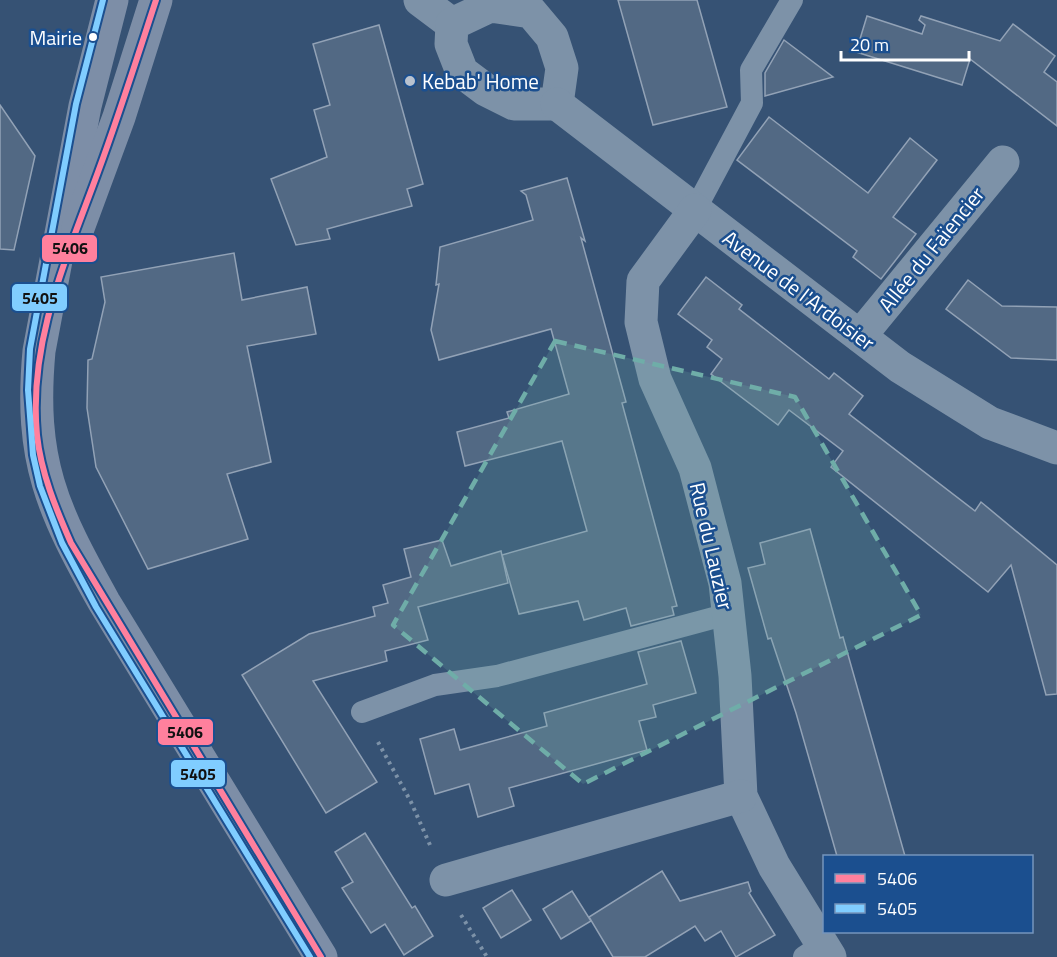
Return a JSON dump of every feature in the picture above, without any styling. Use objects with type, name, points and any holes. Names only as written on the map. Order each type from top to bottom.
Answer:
[{"type":"main road","points":[[112,0],[85,106],[47,312],[37,370],[36,435],[52,501],[71,543],[104,602],[321,957]]},
{"type":"main road","points":[[47,312],[119,117],[156,0]]},
{"type":"street","points":[[420,0],[452,24]]},
{"type":"street","points":[[490,6],[534,6],[552,37],[562,68],[557,104],[514,104],[478,84],[462,72],[451,44],[452,24],[490,6]]},
{"type":"street","name":"Avenue de l'Ardoisier","points":[[557,104],[900,367],[990,423],[1057,448]]},
{"type":"street","name":"Allée du Faïencier","points":[[860,336],[1003,162]]},
{"type":"street","name":"Rue du Lauzier","points":[[694,210],[643,281],[641,322],[655,379],[695,468],[725,583],[735,676],[741,796],[819,953]]},
{"type":"street","points":[[446,880],[741,796]]},
{"type":"lane","points":[[694,210],[752,103],[751,70],[792,0]]},
{"type":"lane","points":[[362,712],[435,685],[497,676],[728,614]]},
{"type":"path","points":[[362,712],[411,802],[459,912],[487,957]]},
{"type":"highlighted area","points":[[555,341],[795,397],[921,615],[583,784],[393,625]]},
{"type":"building","points":[[618,0],[697,0],[727,107],[653,125]]},
{"type":"building","points":[[867,16],[922,34],[925,25],[919,20],[921,16],[1000,41],[1013,24],[1055,56],[1044,72],[1057,82],[1057,126],[970,59],[962,85],[856,52]]},
{"type":"building","points":[[379,25],[423,184],[407,189],[412,206],[327,229],[330,239],[296,245],[271,179],[327,157],[314,110],[330,105],[313,44]]},
{"type":"building","points":[[784,40],[833,77],[765,96],[765,73]]},
{"type":"building","points":[[0,105],[35,156],[14,250],[0,249]]},
{"type":"building","points":[[769,117],[868,193],[910,138],[937,160],[893,217],[916,234],[881,279],[853,257],[857,251],[737,160]]},
{"type":"building","points":[[567,178],[626,402],[622,403],[677,606],[672,607],[674,615],[631,626],[626,608],[584,620],[578,601],[519,614],[502,555],[587,531],[562,441],[465,466],[457,432],[509,418],[507,412],[569,394],[551,329],[439,360],[431,330],[439,284],[436,285],[440,247],[533,220],[526,195],[521,191]]},
{"type":"building","points":[[234,253],[242,300],[307,287],[316,334],[247,346],[271,462],[227,474],[248,539],[148,569],[96,467],[87,408],[88,360],[92,359],[105,302],[101,277]]},
{"type":"building","points":[[706,277],[742,305],[739,309],[829,379],[834,373],[863,396],[849,414],[975,511],[981,502],[1057,565],[1057,694],[1046,695],[1011,565],[988,592],[831,467],[843,451],[789,410],[778,425],[711,374],[722,359],[707,347],[712,340],[678,314]]},
{"type":"building","points":[[968,280],[1002,306],[1057,307],[1057,360],[1011,358],[946,309]]},
{"type":"building","points":[[810,529],[905,855],[837,855],[796,713],[771,638],[768,639],[748,568],[765,564],[760,543]]},
{"type":"building","points":[[442,540],[451,566],[501,551],[508,583],[418,607],[428,640],[385,651],[387,661],[313,681],[377,782],[326,813],[242,675],[309,634],[375,616],[373,607],[388,603],[383,585],[411,577],[404,549]]},
{"type":"building","points":[[681,641],[696,693],[653,705],[656,717],[639,721],[647,750],[509,788],[514,806],[478,817],[469,784],[435,794],[420,739],[454,729],[460,750],[547,726],[544,713],[647,684],[638,652]]},
{"type":"building","points":[[365,833],[412,908],[415,906],[433,936],[404,955],[385,924],[371,933],[342,888],[353,882],[335,852]]},
{"type":"building","points":[[662,871],[680,901],[748,882],[751,891],[749,893],[775,935],[736,957],[721,931],[705,941],[695,926],[645,957],[613,957],[589,917]]},
{"type":"building","points":[[512,890],[531,920],[501,938],[483,908]]},
{"type":"building","points":[[572,891],[591,921],[561,939],[543,909]]},
{"type":"transit line","name":"5405","points":[[103,0],[76,104],[30,349],[28,390],[33,455],[40,486],[62,543],[96,607],[310,957]]},
{"type":"transit line","name":"5406","points":[[156,0],[52,300],[38,367],[36,400],[39,449],[50,490],[71,543],[321,957]]},
{"type":"place","name":"Mairie","points":[[93,37]]},
{"type":"place","name":"Kebab' Home","points":[[410,81]]}]
